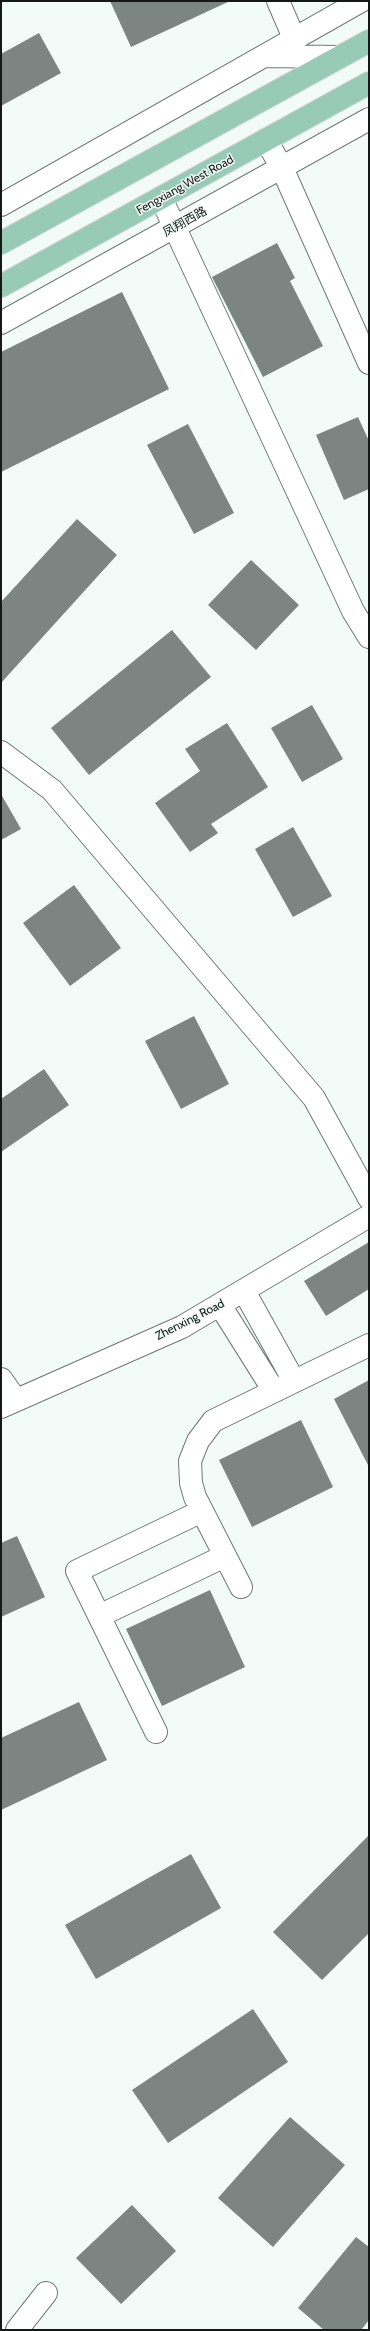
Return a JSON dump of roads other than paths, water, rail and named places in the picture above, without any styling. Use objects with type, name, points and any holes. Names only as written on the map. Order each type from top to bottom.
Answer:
[{"type":"main road","points":[[1,243],[369,41]]},
{"type":"main road","name":"Fengxiang West Road","points":[[1,286],[369,83]]},
{"type":"street","points":[[278,1],[294,38]]},
{"type":"street","points":[[1,205],[361,1]]},
{"type":"street","points":[[266,56],[340,57]]},
{"type":"street","name":"凤翔西路","points":[[1,323],[175,228],[369,119]]},
{"type":"street","points":[[266,140],[282,168],[369,363]]},
{"type":"street","points":[[161,198],[353,610],[369,637]]},
{"type":"street","points":[[1,752],[52,790],[314,1098],[369,1198]]},
{"type":"street","name":"Zhenxing Road","points":[[8,1404],[182,1327],[369,1216]]},
{"type":"street","points":[[244,1291],[294,1381]]},
{"type":"street","points":[[220,1305],[274,1391]]},
{"type":"street","points":[[240,1587],[202,1511],[191,1483],[190,1461],[198,1441],[213,1421],[369,1345]]},
{"type":"street","points":[[1,1379],[8,1404]]},
{"type":"street","points":[[156,1732],[77,1571],[202,1511]]},
{"type":"street","points":[[99,1616],[225,1556]]},
{"type":"street","points":[[17,2330],[46,2293]]}]
